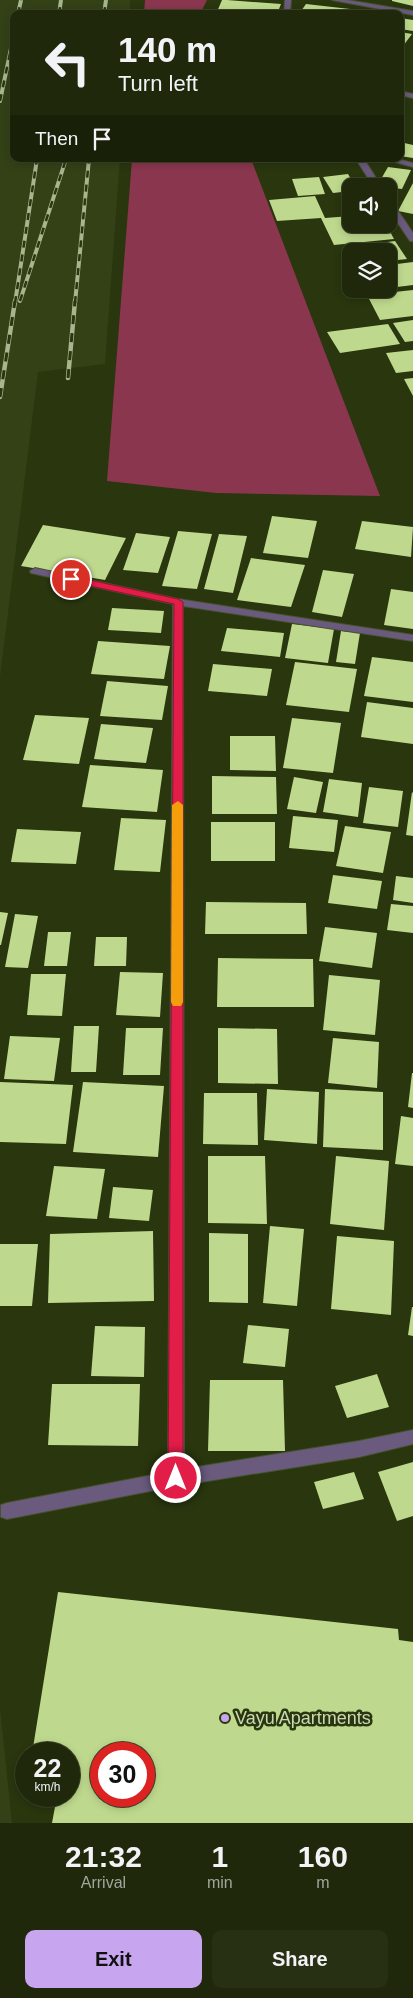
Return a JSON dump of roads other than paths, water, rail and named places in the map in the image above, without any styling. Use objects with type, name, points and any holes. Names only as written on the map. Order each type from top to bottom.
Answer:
[{"type":"street","points":[[335,0],[395,10]]},
{"type":"street","points":[[362,162],[372,178]]},
{"type":"street","points":[[400,162],[413,165]]},
{"type":"street","points":[[397,216],[413,239]]},
{"type":"street","points":[[35,571],[178,602],[413,638]]},
{"type":"street","points":[[176,1478],[178,602]]},
{"type":"street","points":[[7,1511],[176,1478],[359,1449],[413,1437]]},
{"type":"railway","points":[[19,10],[21,0]]},
{"type":"railway","points":[[60,10],[61,0]]},
{"type":"railway","points":[[105,10],[106,0]]},
{"type":"railway","points":[[0,101],[10,53]]},
{"type":"railway","points":[[15,303],[37,162]]},
{"type":"railway","points":[[20,301],[65,162]]},
{"type":"railway","points":[[75,303],[89,162]]},
{"type":"railway","points":[[0,397],[15,301]]},
{"type":"railway","points":[[68,378],[75,301]]},
{"type":"place","name":"Vayu Apartments","points":[[225,1718]]}]
